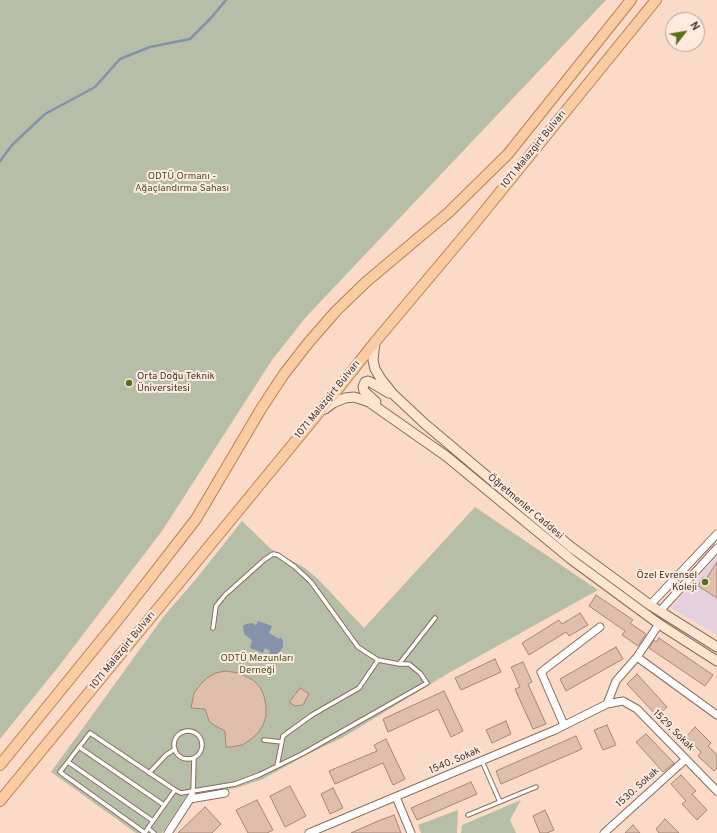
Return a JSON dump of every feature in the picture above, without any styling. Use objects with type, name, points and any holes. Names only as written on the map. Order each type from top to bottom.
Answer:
[{"type":"main road","name":"1071 Malazgirt Bulvarı","points":[[0,765],[120,617],[196,519],[261,409],[284,374],[309,342],[336,311],[366,282],[448,213],[508,154],[631,0]]},
{"type":"main road","name":"1071 Malazgirt Bulvarı","points":[[0,801],[316,416],[374,342],[470,228],[656,0]]},
{"type":"main road","name":"Öğretmenler Caddesi","points":[[374,342],[375,369],[381,379],[393,394],[425,424],[571,547],[650,605],[717,647]]},
{"type":"main road","points":[[394,419],[364,391],[364,384],[368,381],[372,382],[404,404]]},
{"type":"main road","name":"Öğretmenler Caddesi","points":[[316,416],[333,403],[345,398],[354,396],[368,402],[446,456],[572,560],[659,624],[717,661]]},
{"type":"street","points":[[650,605],[717,534]]},
{"type":"street","points":[[660,611],[717,548]]},
{"type":"street","points":[[607,704],[616,681],[637,657],[659,624]]},
{"type":"street","points":[[564,725],[541,672],[600,627]]},
{"type":"street","points":[[637,657],[717,715]]},
{"type":"street","name":"1529. Sokak","points":[[607,704],[623,701],[637,709],[716,787]]},
{"type":"street","name":"1540. Sokak","points":[[309,833],[482,761],[564,725],[607,704]]},
{"type":"street","name":"1530. Sokak","points":[[604,833],[686,759]]},
{"type":"street","points":[[168,833],[192,795],[225,792]]},
{"type":"street","points":[[396,797],[411,833]]},
{"type":"lane","points":[[175,790],[145,833],[60,772],[90,733],[175,790],[192,795],[235,784],[278,766],[427,683],[420,673],[410,664],[399,664],[378,660],[358,647],[312,582],[278,555],[273,554],[264,560],[225,595],[216,606],[213,628]]},
{"type":"lane","points":[[399,664],[435,618]]},
{"type":"lane","points":[[278,766],[283,736],[312,715],[359,688],[378,660]]},
{"type":"lane","points":[[189,731],[194,733],[201,741],[202,746],[200,752],[194,758],[187,759],[182,757],[177,754],[175,749],[174,744],[176,738],[179,734],[184,732],[189,731]]},
{"type":"lane","points":[[264,740],[282,742]]},
{"type":"lane","points":[[79,747],[164,805]]},
{"type":"lane","points":[[149,773],[166,755],[175,749]]},
{"type":"lane","points":[[192,795],[194,758]]},
{"type":"lane","points":[[482,761],[500,802]]},
{"type":"lane","points":[[68,762],[153,820]]},
{"type":"lane","points":[[468,815],[536,787]]},
{"type":"lane","points":[[148,828],[154,833]]},
{"type":"shaded area","name":"Özel Evrensel Koleji","points":[[717,556],[717,635],[671,608]]},
{"type":"green space","name":"ODTÜ Ormanı - Ağaçlandırma Sahası","points":[[0,0],[606,0],[306,317],[272,360],[162,531],[59,666],[0,739]]},
{"type":"green space","name":"ODTÜ Mezunları Derneği","points":[[475,507],[598,590],[447,674],[342,738],[306,755],[263,779],[236,788],[186,797],[162,833],[136,833],[51,772],[164,616],[196,579],[242,521],[271,549],[305,568],[319,580],[364,628]]},
{"type":"green space","points":[[521,800],[510,820],[516,833],[461,833],[462,825]]},
{"type":"green space","points":[[458,810],[457,833],[421,833],[418,825]]},
{"type":"water","points":[[258,621],[272,626],[269,633],[279,639],[280,637],[283,640],[283,647],[278,654],[269,654],[270,651],[265,648],[263,653],[250,648],[252,640],[244,634],[243,626],[252,623],[256,625]]},
{"type":"building","points":[[717,562],[717,598],[698,586],[703,577],[706,579]]},
{"type":"building","points":[[596,595],[633,620],[630,623],[646,634],[638,646],[622,635],[625,631],[589,606]]},
{"type":"building","points":[[580,613],[588,625],[569,636],[566,632],[529,655],[522,643],[559,620],[562,624]]},
{"type":"building","points":[[659,638],[713,675],[705,686],[649,648],[654,640],[656,642]]},
{"type":"building","points":[[616,647],[623,659],[566,691],[560,679]]},
{"type":"building","points":[[495,659],[501,672],[461,690],[455,678]]},
{"type":"building","points":[[523,662],[532,682],[528,684],[546,724],[533,729],[515,689],[520,687],[511,667]]},
{"type":"building","points":[[225,671],[239,673],[253,680],[260,687],[266,706],[266,716],[258,733],[242,745],[232,747],[226,747],[225,731],[209,721],[205,709],[191,708],[194,693],[200,685],[207,678],[216,673]]},
{"type":"building","points":[[637,674],[667,707],[657,716],[627,684]]},
{"type":"building","points":[[300,688],[309,694],[303,705],[295,706],[289,702]]},
{"type":"building","points":[[444,691],[463,731],[451,737],[438,709],[388,732],[383,719]]},
{"type":"building","points":[[506,721],[511,734],[492,743],[486,730]]},
{"type":"building","points":[[607,725],[616,745],[603,750],[594,730]]},
{"type":"building","points":[[695,727],[711,743],[708,746],[717,755],[717,768],[714,771],[698,756],[701,752],[686,737]]},
{"type":"building","points":[[646,734],[674,763],[663,772],[636,742]]},
{"type":"building","points":[[576,736],[582,749],[501,784],[496,771]]},
{"type":"building","points":[[386,739],[405,779],[393,785],[383,763],[335,784],[329,771],[377,751],[374,745]]},
{"type":"building","points":[[681,775],[696,791],[692,794],[707,810],[697,820],[682,804],[686,801],[671,784]]},
{"type":"building","points":[[471,782],[477,794],[417,820],[411,808]]},
{"type":"building","points":[[290,786],[306,816],[285,827],[270,796]]},
{"type":"building","points":[[333,788],[343,808],[330,814],[321,794]]},
{"type":"building","points":[[257,800],[273,830],[267,833],[248,833],[236,810]]},
{"type":"building","points":[[205,807],[221,824],[212,833],[178,833]]},
{"type":"building","points":[[545,810],[554,830],[547,833],[540,833],[533,816]]},
{"type":"building","points":[[394,815],[401,833],[351,833],[378,821]]},
{"type":"building","points":[[665,819],[679,833],[659,833],[656,829]]},
{"type":"building","points":[[633,825],[640,833],[625,833]]},
{"type":"waterway","points":[[0,161],[12,145],[45,114],[95,87],[120,59],[150,47],[190,39],[226,0]]},
{"type":"place","name":"Orta Doğu Teknik Üniversitesi","points":[[129,383]]},
{"type":"place","name":"Özel Evrensel Koleji","points":[[705,582]]}]
